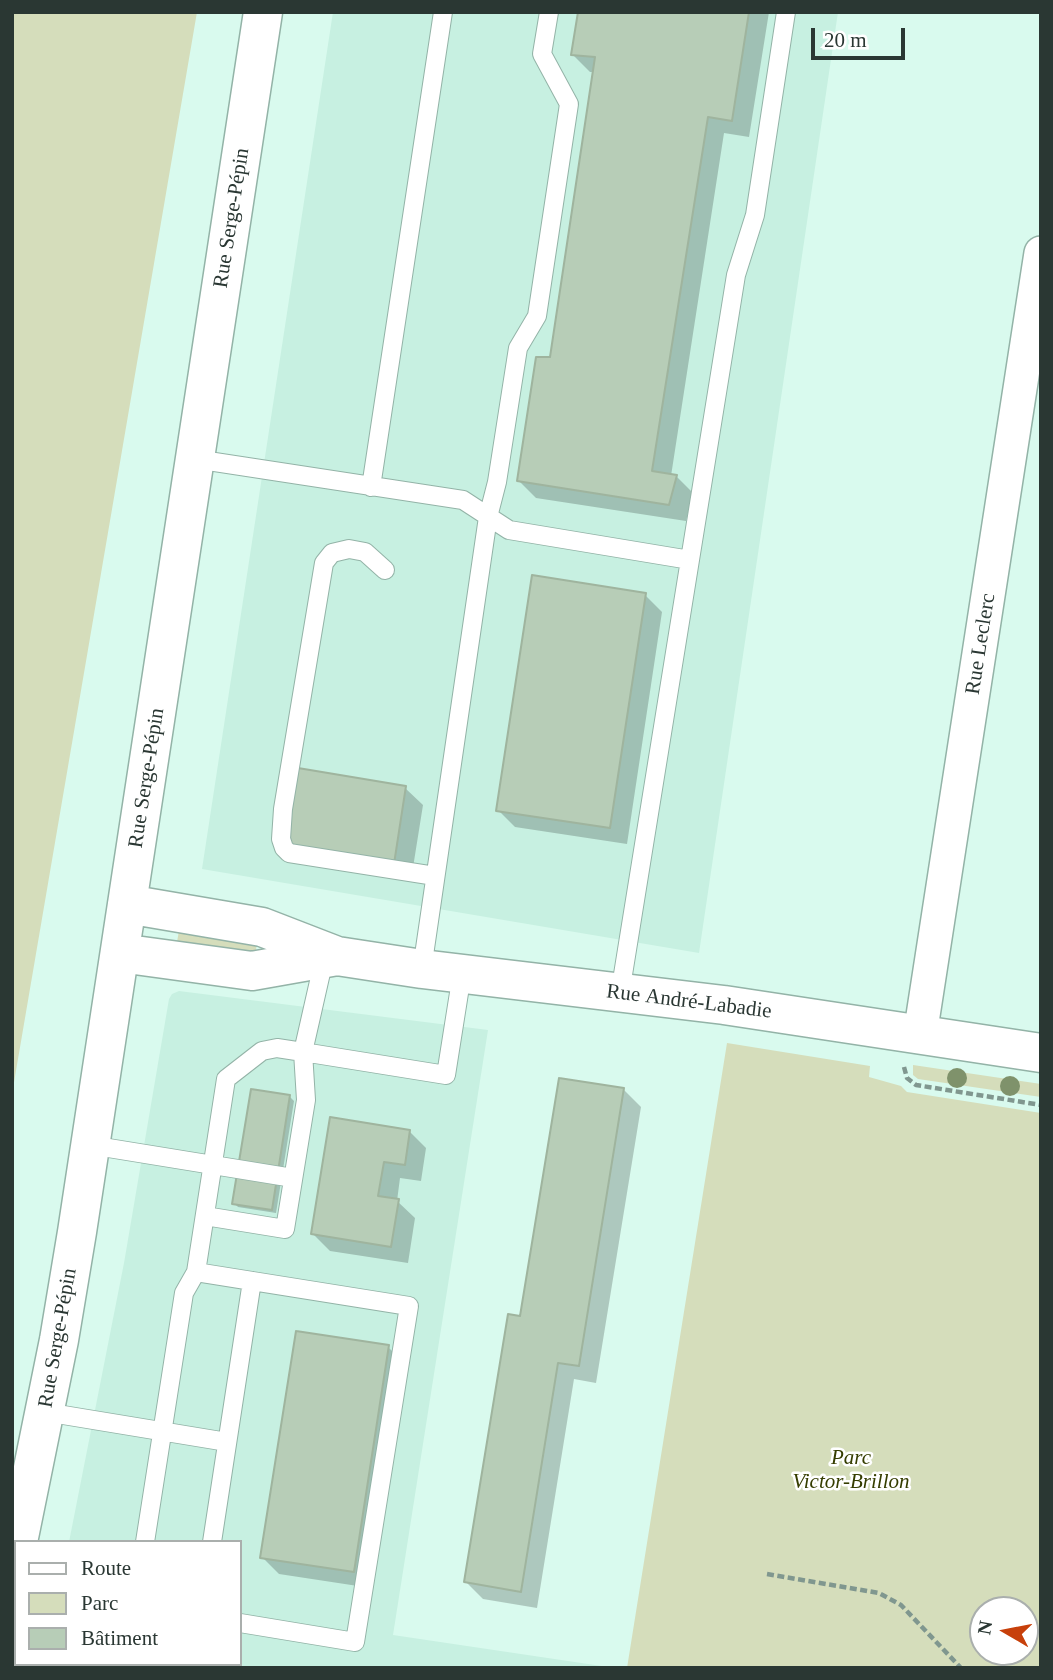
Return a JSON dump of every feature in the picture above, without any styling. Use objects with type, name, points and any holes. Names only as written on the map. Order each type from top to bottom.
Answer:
[{"type":"street","name":"Rue Serge-Pépin","points":[[18,1540],[63,1317],[263,12]]},
{"type":"street","name":"Rue Leclerc","points":[[912,1051],[1041,253]]},
{"type":"street","name":"Rue André-Labadie","points":[[127,904],[262,926],[329,956],[724,1005],[912,1051],[1041,1053]]},
{"type":"street","name":"Rue André-Labadie","points":[[120,953],[252,971],[329,956]]},
{"type":"lane","points":[[370,487],[443,12]]},
{"type":"lane","points":[[422,969],[488,517],[497,482],[518,348],[537,316],[569,104],[542,54],[549,12]]},
{"type":"lane","points":[[620,993],[736,275],[755,215],[786,12]]},
{"type":"lane","points":[[195,459],[463,500],[509,530],[690,560]]},
{"type":"lane","points":[[385,570],[365,552],[349,549],[332,553],[324,563],[283,809],[281,839],[289,853],[435,876]]},
{"type":"lane","points":[[205,1216],[285,1229],[306,1100],[303,1052],[329,956]]},
{"type":"lane","points":[[145,1540],[184,1293],[196,1272],[226,1079],[262,1051],[270,1048],[446,1074],[462,974]]},
{"type":"lane","points":[[90,1145],[293,1178]]},
{"type":"lane","points":[[196,1272],[409,1306],[355,1642],[242,1623]]},
{"type":"lane","points":[[212,1540],[252,1281]]},
{"type":"lane","points":[[45,1412],[227,1442]]},
{"type":"path","points":[[912,1051],[907,1078],[911,1083],[1041,1104]]},
{"type":"path","points":[[766,1574],[879,1593],[901,1605],[961,1668]]},
{"type":"shaded area","points":[[333,12],[838,12],[699,953],[202,869]]},
{"type":"shaded area","points":[[179,991],[488,1030],[393,1635],[615,1668],[46,1668],[242,1666],[242,1540],[69,1540],[124,1263],[172,994]]},
{"type":"green space","points":[[12,12],[197,12],[12,1094]]},
{"type":"green space","points":[[180,925],[257,941],[256,950],[232,950],[177,942]]},
{"type":"green space","name":"Parc Victor-Brillon","points":[[727,1043],[870,1066],[869,1077],[901,1086],[907,1092],[1041,1113],[1041,1668],[627,1668]]},
{"type":"green space","points":[[913,1065],[1041,1084],[1041,1097],[918,1079],[913,1075]]},
{"type":"building","points":[[578,12],[749,12],[732,121],[708,117],[652,471],[677,475],[669,505],[517,481],[536,357],[550,357],[595,57],[571,55]]},
{"type":"building","points":[[532,575],[646,593],[610,828],[496,811]]},
{"type":"building","points":[[298,768],[406,786],[394,864],[285,846]]},
{"type":"building","points":[[559,1078],[624,1088],[579,1366],[558,1363],[521,1592],[464,1582],[508,1314],[520,1316]]},
{"type":"building","points":[[251,1089],[290,1095],[272,1210],[232,1204]]},
{"type":"building","points":[[330,1117],[410,1130],[405,1165],[384,1162],[378,1196],[399,1199],[391,1247],[311,1234]]},
{"type":"building","points":[[296,1331],[389,1345],[354,1572],[260,1558]]}]
